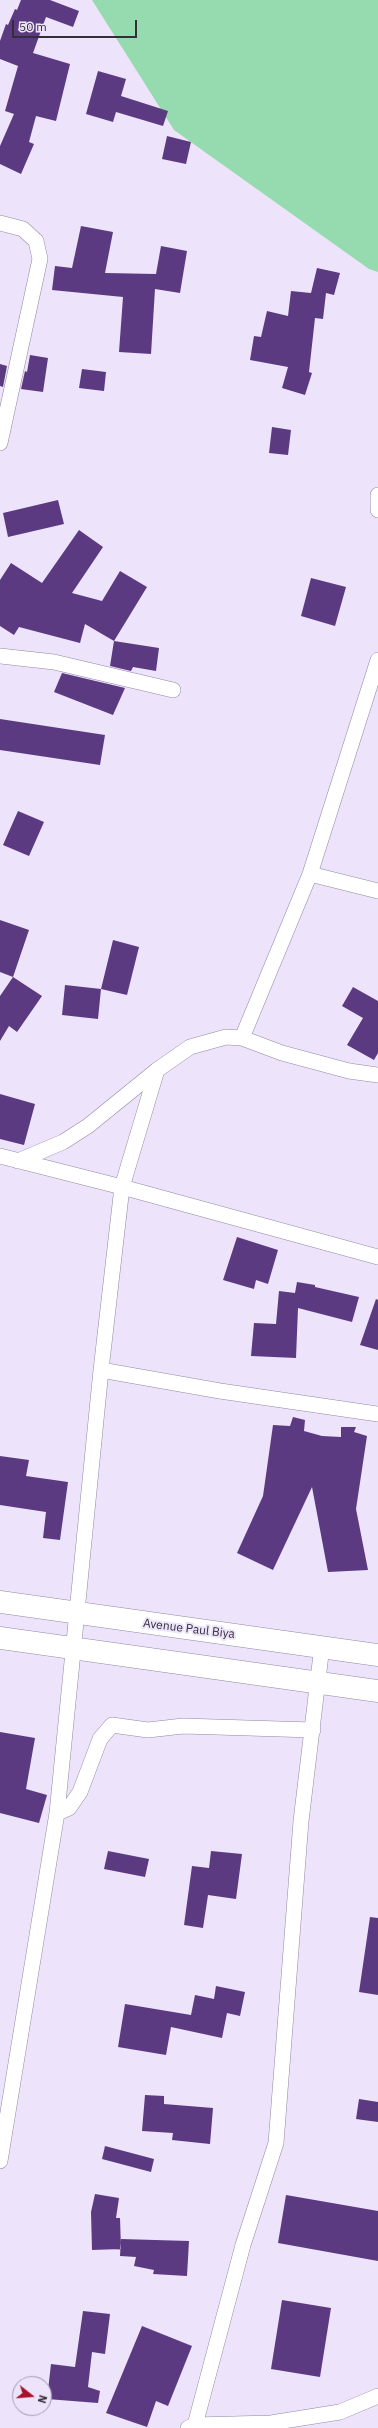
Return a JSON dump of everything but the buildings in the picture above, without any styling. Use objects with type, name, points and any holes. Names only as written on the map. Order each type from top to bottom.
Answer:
[{"type":"street","points":[[0,223],[23,229],[36,241],[40,259],[0,443]]},
{"type":"street","points":[[378,495],[378,510]]},
{"type":"street","points":[[0,656],[54,662],[173,690]]},
{"type":"street","points":[[242,1038],[310,874],[372,705],[378,660]]},
{"type":"street","points":[[310,874],[378,891]]},
{"type":"street","points":[[18,1161],[63,1142],[88,1126],[157,1070],[190,1046],[226,1037],[242,1038],[282,1053],[349,1071],[378,1075]]},
{"type":"street","points":[[0,2161],[7,2069],[25,2020],[57,1813],[75,1650],[101,1370],[122,1188],[157,1070]]},
{"type":"street","points":[[0,1156],[378,1257]]},
{"type":"street","points":[[101,1370],[220,1392],[378,1414]]},
{"type":"street","name":"Avenue Paul Biya","points":[[0,1602],[378,1654]]},
{"type":"street","points":[[0,1638],[75,1650],[378,1692]]},
{"type":"street","points":[[322,1646],[301,1821],[276,2143],[243,2245],[191,2427],[271,2422],[340,2412],[378,2396]]},
{"type":"street","points":[[57,1813],[69,1808],[80,1792],[100,1739],[112,1725],[148,1730],[183,1726],[313,1730]]},
{"type":"green space","points":[[92,0],[378,0],[378,272],[369,269],[174,130]]}]
